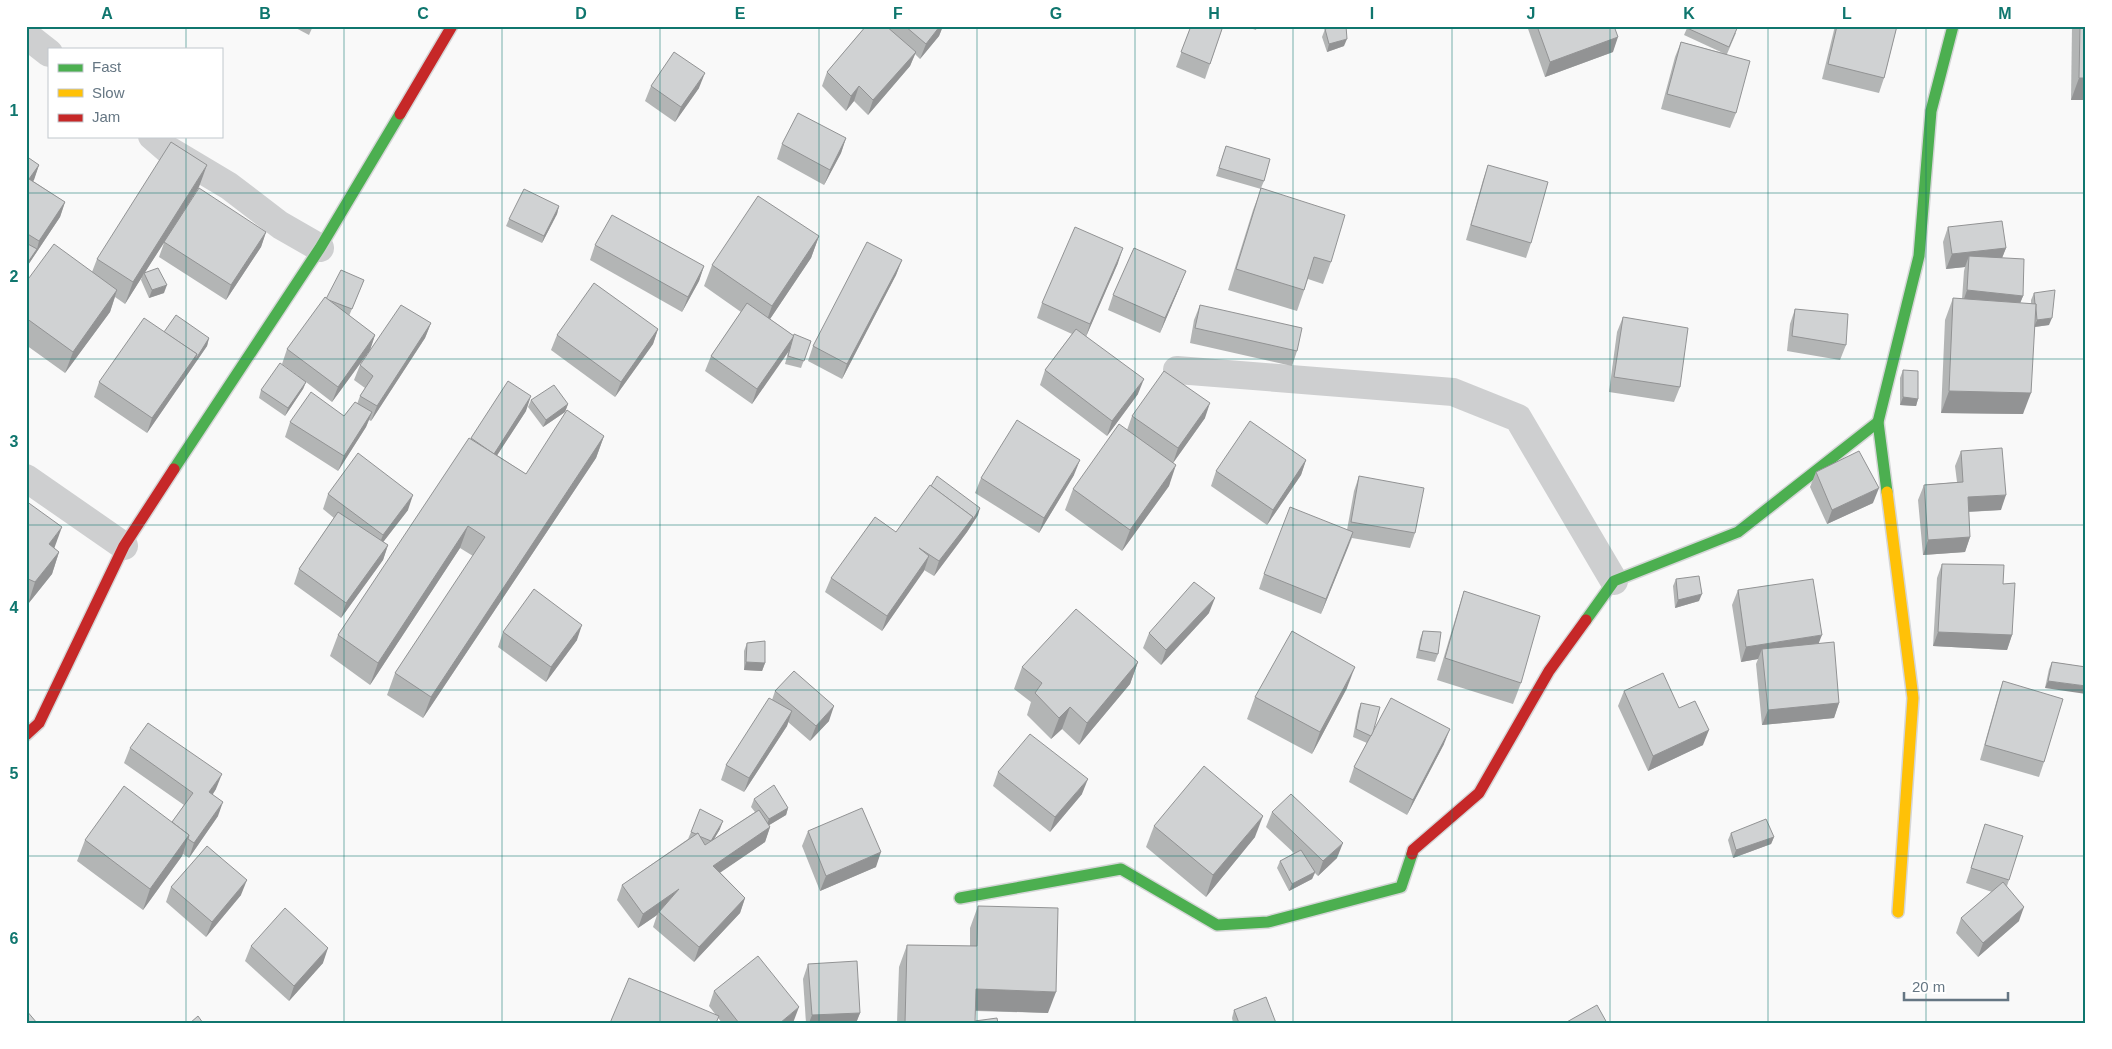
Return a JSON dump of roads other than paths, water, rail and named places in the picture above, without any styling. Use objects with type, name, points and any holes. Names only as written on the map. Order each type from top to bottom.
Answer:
[{"type":"street","points":[[26,735],[39,723],[124,546],[320,248],[452,26]]},
{"type":"street","points":[[1898,912],[1913,698],[1878,422],[1919,256],[1931,110],[1953,26]]},
{"type":"street","points":[[26,35],[48,52]]},
{"type":"street","points":[[154,138],[167,148],[229,186],[280,225],[320,248]]},
{"type":"street","points":[[1177,370],[1453,392],[1518,418],[1614,582]]},
{"type":"street","points":[[960,898],[1121,869],[1217,925],[1268,922],[1401,887],[1413,850],[1479,793],[1549,671],[1614,582],[1738,532],[1878,422]]},
{"type":"street","points":[[26,478],[124,546]]}]
